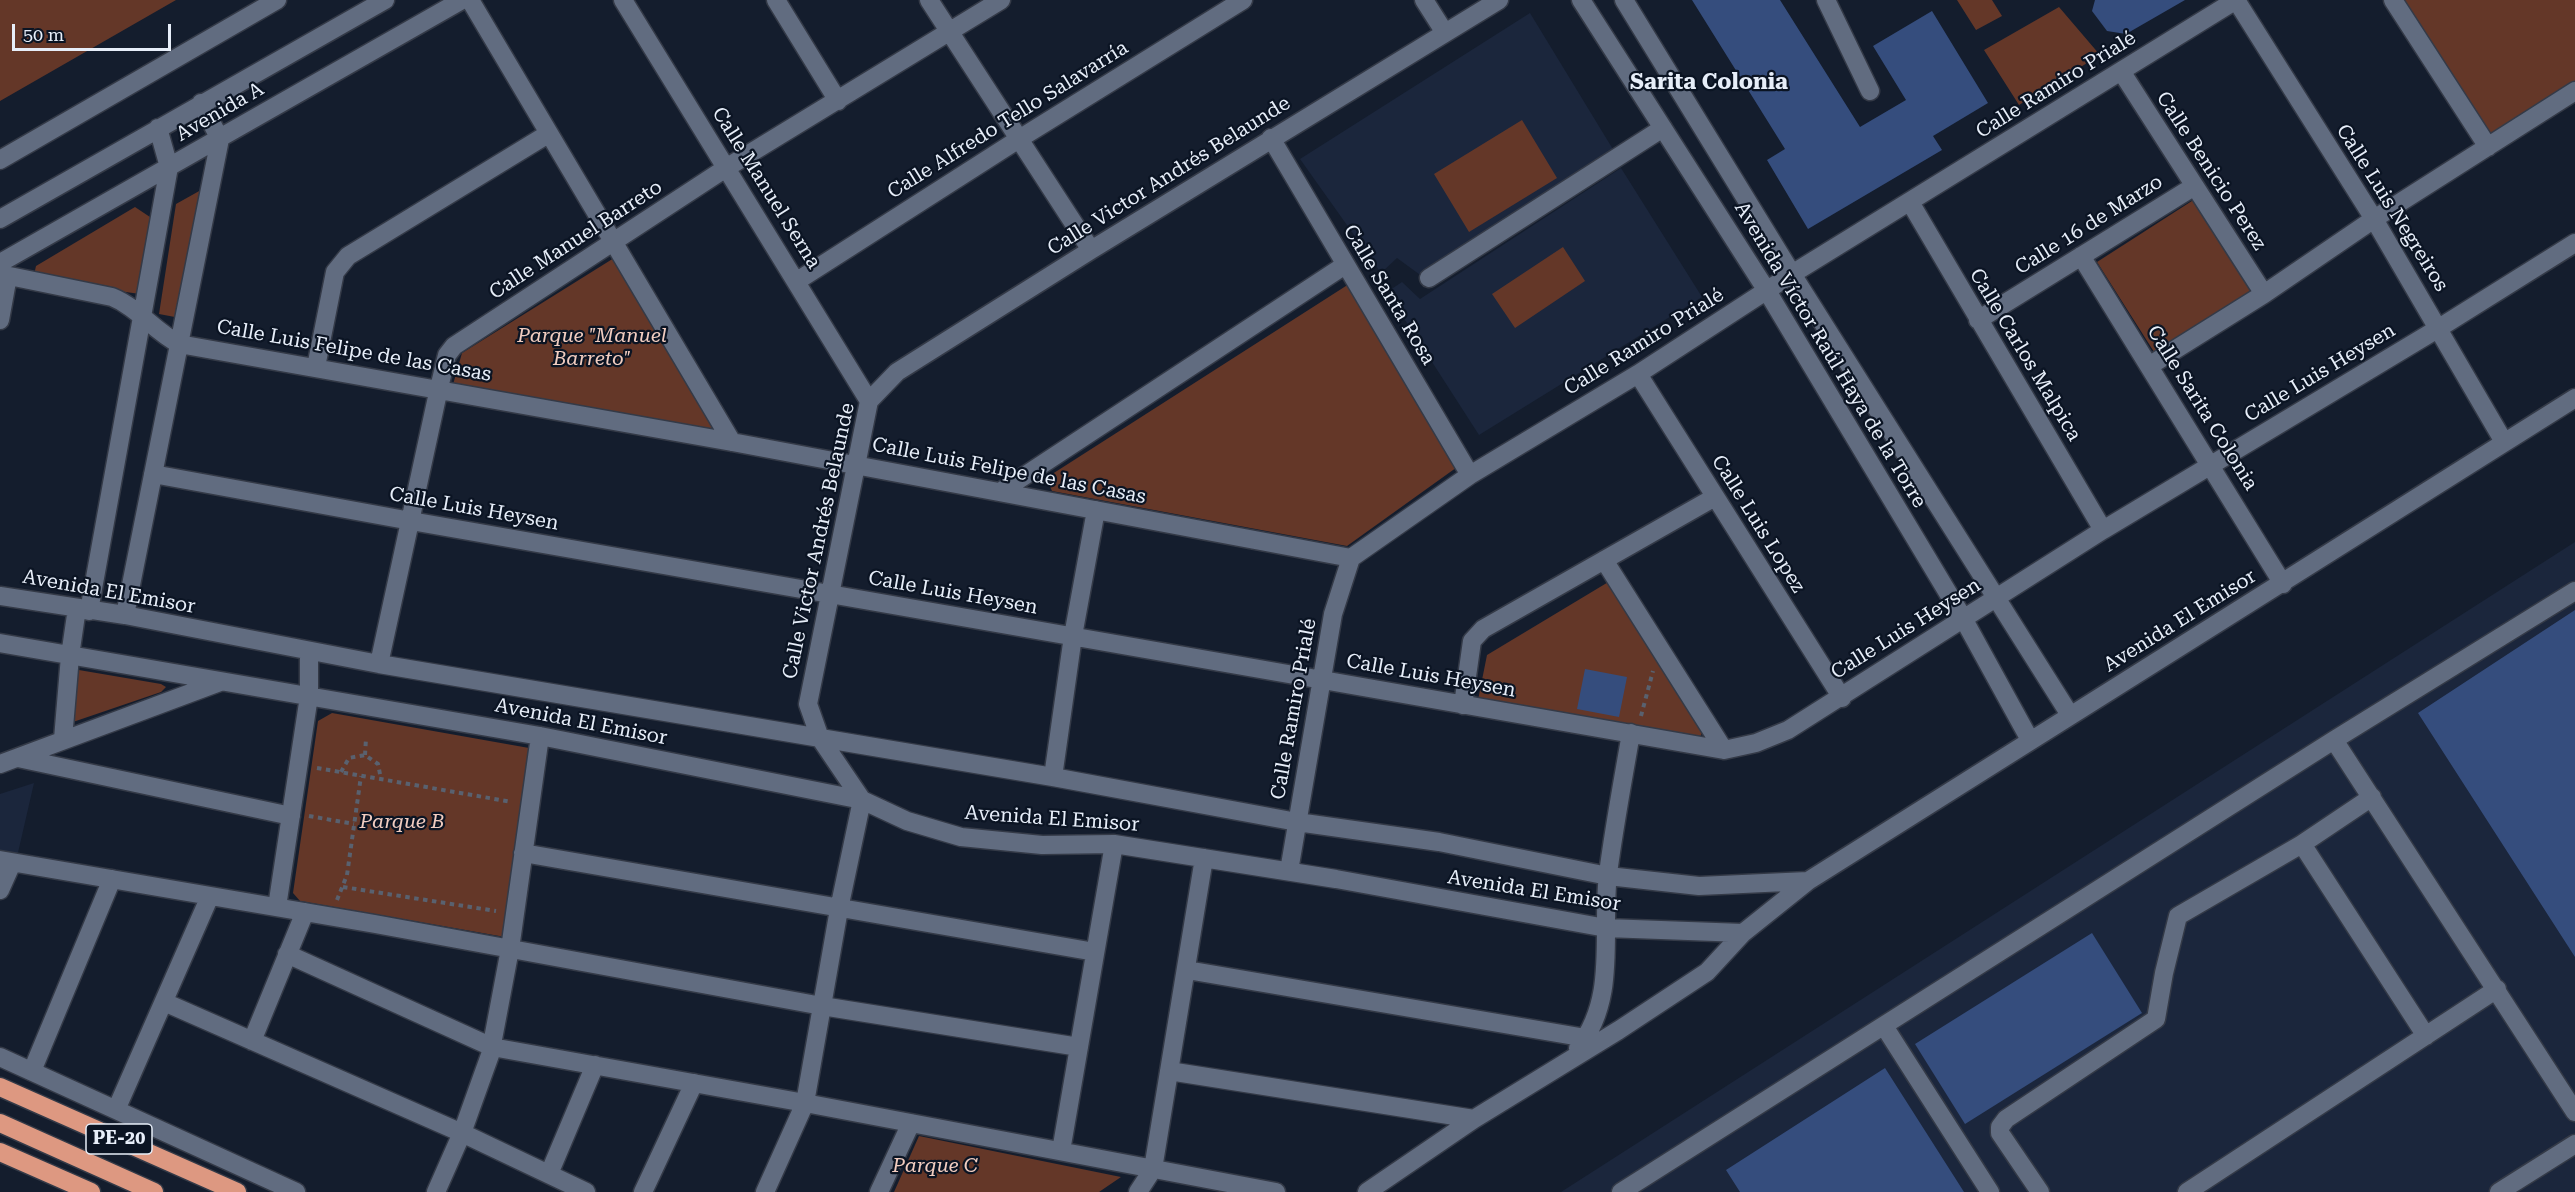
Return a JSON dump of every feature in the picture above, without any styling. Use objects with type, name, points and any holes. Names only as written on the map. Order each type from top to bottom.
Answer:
[{"type":"highway","name":"PE-20","points":[[0,1087],[237,1192]]},
{"type":"highway","points":[[0,1123],[154,1192]]},
{"type":"highway","points":[[0,1152],[91,1192]]},
{"type":"street","points":[[0,159],[277,0]]},
{"type":"street","name":"Avenida A","points":[[0,219],[385,0]]},
{"type":"street","name":"Avenida A","points":[[3,271],[169,168],[462,0]]},
{"type":"street","points":[[470,0],[732,442]]},
{"type":"street","name":"Calle Manuel Serna","points":[[623,0],[869,401]]},
{"type":"street","points":[[776,0],[838,101]]},
{"type":"street","points":[[929,0],[1091,250]]},
{"type":"street","name":"Calle Manuel Barreto","points":[[379,664],[439,388],[447,355],[454,346],[726,168],[1001,0]]},
{"type":"street","name":"Calle Alfredo Tello Salavarría","points":[[796,280],[1243,0]]},
{"type":"street","points":[[1424,0],[1445,33]]},
{"type":"street","name":"Calle Victor Andrés Belaunde","points":[[862,800],[820,738],[808,704],[869,401],[897,372],[1271,138],[1498,0]]},
{"type":"street","name":"Avenida Víctor Raúl Haya de la Torre","points":[[1581,0],[1767,291],[1963,618],[2030,740]]},
{"type":"street","name":"Avenida Víctor Raúl Haya de la Torre","points":[[1624,0],[1792,274],[1998,598],[2070,716]]},
{"type":"street","points":[[1826,0],[1870,92]]},
{"type":"street","name":"Calle Ramiro Prialé","points":[[1289,872],[1333,614],[1351,558],[1470,475],[1638,374],[1792,274],[2236,0]]},
{"type":"street","name":"Calle Luis Negreiros","points":[[2236,0],[2374,219],[2504,442]]},
{"type":"street","points":[[2393,0],[2488,147]]},
{"type":"street","name":"Calle Benicio Perez","points":[[2121,71],[2193,187],[2264,294]]},
{"type":"street","points":[[2149,366],[2264,294],[2374,219],[2575,91]]},
{"type":"street","points":[[125,615],[220,139],[201,103]]},
{"type":"street","points":[[63,739],[70,656],[83,610],[169,168],[158,128]]},
{"type":"street","points":[[1429,278],[1663,128]]},
{"type":"street","points":[[316,367],[335,272],[348,256],[548,134]]},
{"type":"street","name":"Calle Santa Rosa","points":[[1271,138],[1470,475]]},
{"type":"street","name":"Calle 16 de Marzo","points":[[1978,320],[2193,187]]},
{"type":"street","name":"Calle Carlos Malpica","points":[[1910,202],[2103,530]]},
{"type":"street","name":"Calle Luis Heysen","points":[[153,474],[1463,705],[1635,728],[1724,750],[1756,743],[1788,730],[1842,698],[2103,530],[2439,328],[2575,243]]},
{"type":"street","name":"Calle Sarita Colonia","points":[[2082,256],[2283,584]]},
{"type":"street","points":[[1000,492],[1345,265]]},
{"type":"street","points":[[0,320],[3,271]]},
{"type":"street","name":"Calle Luis Felipe de las Casas","points":[[3,271],[112,297],[124,302],[162,336],[179,344],[439,388],[1351,558]]},
{"type":"street","name":"Calle Luis Lopez","points":[[1638,374],[1842,698]]},
{"type":"street","name":"Avenida El Emisor","points":[[0,644],[540,736],[862,800],[907,821],[961,837],[1042,845],[1114,844],[1289,872],[1606,928],[1743,933],[1808,881],[2575,398]]},
{"type":"street","points":[[1463,705],[1472,641],[1483,629],[1715,497]]},
{"type":"street","points":[[1053,777],[1073,636],[1096,510]]},
{"type":"street","points":[[1604,560],[1724,750]]},
{"type":"street","points":[[1621,1192],[2334,740],[2575,591]]},
{"type":"street","name":"Avenida El Emisor","points":[[0,596],[125,615],[379,664],[1053,777],[1297,822],[1439,842],[1608,876],[1699,886],[1808,881]]},
{"type":"street","points":[[277,907],[300,816],[309,696],[309,651]]},
{"type":"street","points":[[0,764],[221,681]]},
{"type":"street","points":[[1569,1060],[1592,1027],[1605,981],[1608,876],[1635,728]]},
{"type":"street","points":[[436,1192],[462,1133],[492,1047],[510,949],[540,736]]},
{"type":"street","points":[[2334,740],[2575,1112]]},
{"type":"street","points":[[18,758],[300,816]]},
{"type":"street","points":[[2040,1192],[2000,1133],[2000,1127],[2006,1119],[2156,1019],[2178,916],[2302,844],[2372,797]]},
{"type":"street","points":[[765,1192],[805,1103],[839,909],[862,800]]},
{"type":"street","points":[[1061,1151],[1114,844]]},
{"type":"street","points":[[2302,844],[2426,1036]]},
{"type":"street","points":[[523,853],[1095,952]]},
{"type":"street","points":[[1138,1192],[1153,1169],[1204,858]]},
{"type":"street","points":[[0,890],[6,861],[277,907],[822,1006],[1079,1047]]},
{"type":"street","points":[[32,1071],[112,879]]},
{"type":"street","points":[[116,1110],[210,896]]},
{"type":"street","points":[[252,1041],[304,912]]},
{"type":"street","points":[[1367,1192],[1474,1119],[1707,972],[1743,933]]},
{"type":"street","points":[[287,954],[492,1047],[805,1103],[1275,1192]]},
{"type":"street","points":[[1187,970],[1586,1038]]},
{"type":"street","points":[[2187,1192],[2497,989]]},
{"type":"street","points":[[164,1002],[462,1133],[586,1192]]},
{"type":"street","points":[[1884,1026],[1990,1192]]},
{"type":"street","points":[[0,1057],[296,1192]]},
{"type":"street","points":[[549,1174],[596,1065]]},
{"type":"street","points":[[1169,1071],[1474,1119]]},
{"type":"street","points":[[643,1192],[694,1083]]},
{"type":"street","points":[[879,1192],[911,1123]]},
{"type":"street","points":[[2499,1192],[2575,1144]]},
{"type":"path","points":[[1635,728],[1655,662]]},
{"type":"path","points":[[365,755],[366,738]]},
{"type":"path","points":[[340,772],[349,758],[365,755],[378,764],[381,779]]},
{"type":"path","points":[[317,768],[521,804]]},
{"type":"path","points":[[335,904],[343,887],[362,776]]},
{"type":"path","points":[[300,816],[354,824]]},
{"type":"path","points":[[343,887],[503,912]]},
{"type":"shaded area","points":[[1530,13],[1614,151],[1423,277],[1397,258],[1381,273],[1300,159]]},
{"type":"shaded area","points":[[1621,168],[1702,297],[1479,435],[1387,292],[1402,282],[1420,299]]},
{"type":"shaded area","points":[[2575,542],[2575,1192],[1561,1192]]},
{"type":"shaded area","points":[[34,783],[17,857],[0,853],[0,794]]},
{"type":"green space","points":[[0,0],[176,0],[0,101]]},
{"type":"green space","points":[[1957,0],[1992,0],[2002,16],[1976,30]]},
{"type":"green space","points":[[2400,0],[2575,0],[2575,88],[2490,142]]},
{"type":"green space","points":[[2059,7],[2100,55],[2019,105],[1984,50]]},
{"type":"green space","points":[[1522,120],[1557,178],[1469,232],[1434,174]]},
{"type":"green space","points":[[201,190],[180,318],[159,314],[176,204]]},
{"type":"green space","points":[[2195,199],[2257,294],[2156,355],[2097,262]]},
{"type":"green space","points":[[135,207],[150,217],[140,294],[33,279],[36,266]]},
{"type":"green space","points":[[1563,247],[1585,281],[1515,328],[1492,294]]},
{"type":"green space","name":"Parque \"Manuel Barreto\"","points":[[614,258],[717,434],[452,388],[462,353]]},
{"type":"green space","points":[[1349,284],[1460,465],[1347,546],[1052,491],[1046,478]]},
{"type":"green space","points":[[1610,581],[1703,730],[1700,738],[1478,700],[1487,655]]},
{"type":"green space","points":[[73,669],[161,684],[166,687],[161,692],[73,722]]},
{"type":"green space","name":"Parque B","points":[[332,713],[529,748],[505,937],[300,901],[293,893],[318,721]]},
{"type":"green space","name":"Parque C","points":[[919,1136],[1121,1177],[1099,1192],[894,1192]]},
{"type":"building","points":[[1692,0],[1780,0],[1860,127],[1906,100],[1873,46],[1932,11],[1988,103],[1933,136],[1942,150],[1808,229],[1767,160],[1785,149]]},
{"type":"building","points":[[2095,0],[2185,0],[2126,34],[2107,31],[2092,11]]},
{"type":"building","points":[[2575,610],[2575,957],[2418,713]]},
{"type":"building","points":[[1585,669],[1627,677],[1619,717],[1577,709]]},
{"type":"building","points":[[2092,933],[2142,1013],[1965,1124],[1915,1044]]},
{"type":"building","points":[[1885,1068],[1964,1192],[1740,1192],[1726,1170]]},
{"type":"district","name":"Sarita Colonia","points":[[1709,83]]}]
